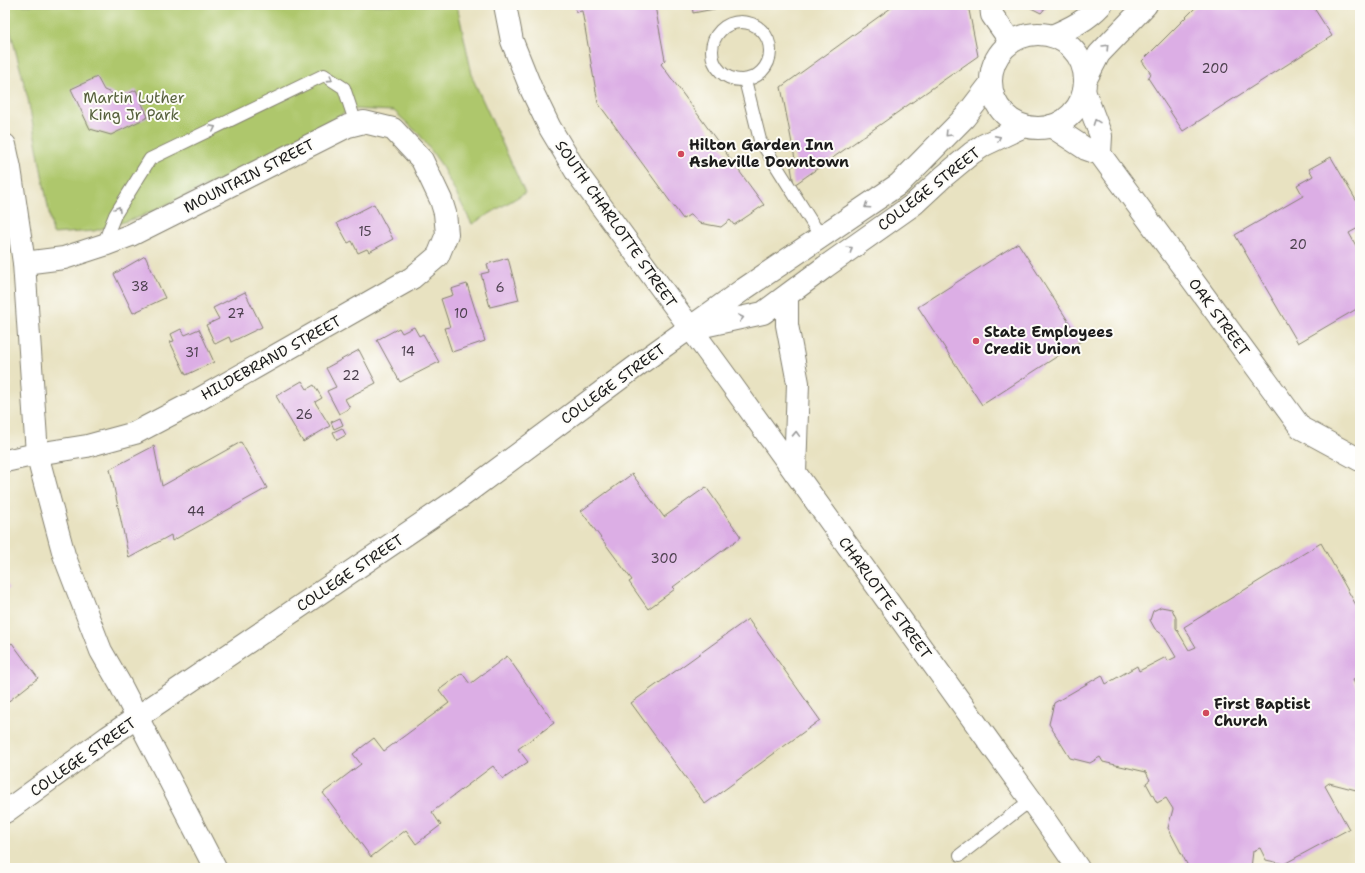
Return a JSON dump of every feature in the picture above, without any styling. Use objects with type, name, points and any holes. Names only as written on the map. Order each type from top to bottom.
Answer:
[{"type":"main road","name":"SOUTH CHARLOTTE STREET","points":[[505,5],[512,41],[532,91],[550,128],[577,173],[690,329]]},
{"type":"main road","points":[[990,5],[992,15],[1011,42]]},
{"type":"main road","points":[[1052,36],[1091,16],[1101,5]]},
{"type":"main road","points":[[1051,126],[1086,149],[1100,154],[1101,136],[1085,85],[1084,68],[1079,57],[1072,48],[1063,41],[1052,36],[1038,34],[1024,36],[1011,42],[1002,50],[996,60],[992,72],[991,83],[993,94],[998,105],[1004,114],[1013,121],[1024,126],[1037,128],[1051,126],[1066,119],[1078,106],[1085,85],[1099,54],[1146,5]]},
{"type":"main road","name":"COLLEGE STREET","points":[[5,812],[108,737],[458,499],[642,362],[744,289],[899,184],[965,117],[991,83]]},
{"type":"main road","name":"MOUNTAIN STREET","points":[[24,263],[64,258],[131,235],[348,126],[364,122],[393,129],[422,160],[441,200]]},
{"type":"main road","name":"COLLEGE STREET","points":[[690,329],[763,313],[914,204],[972,153],[984,145],[1024,126]]},
{"type":"main road","points":[[5,146],[10,168],[24,263],[37,454],[64,555],[102,651],[215,868]]},
{"type":"main road","name":"OAK STREET","points":[[1100,154],[1300,428],[1358,460]]},
{"type":"main road","name":"HILDEBRAND STREET","points":[[37,454],[87,446],[135,433],[196,401],[412,278],[438,256],[447,234],[441,200]]},
{"type":"main road","points":[[786,296],[787,325],[798,383],[795,473]]},
{"type":"main road","name":"CHARLOTTE STREET","points":[[690,329],[1031,800],[1078,868]]},
{"type":"main road","points":[[5,461],[37,454]]},
{"type":"lane","points":[[738,22],[748,23],[757,27],[764,34],[768,42],[770,52],[768,62],[755,76],[745,80],[736,80],[723,74],[714,64],[712,55],[713,42],[721,30],[728,24],[738,22]]},
{"type":"lane","points":[[104,245],[115,215],[150,159],[157,155],[324,75],[344,88],[356,124]]},
{"type":"lane","points":[[745,80],[760,140],[821,237]]},
{"type":"lane","points":[[960,855],[1031,800]]},
{"type":"green space","name":"Martin Luther King Jr Park","points":[[5,5],[457,5],[473,79],[525,193],[472,224],[440,163],[419,134],[394,111],[352,109],[234,173],[140,217],[94,231],[53,234],[28,99]]},
{"type":"building","name":"Hilton Garden Inn Asheville Downtown","points":[[575,5],[655,6],[665,60],[661,64],[764,205],[734,225],[730,220],[721,227],[699,223],[691,214],[683,219],[598,103],[582,11],[576,12]]},
{"type":"building","points":[[692,5],[730,5],[730,6],[693,13]]},
{"type":"building","points":[[895,5],[968,5],[978,56],[794,185],[791,167],[796,164],[781,87]]},
{"type":"building","points":[[1025,5],[1048,5],[1041,13]]},
{"type":"building","points":[[1198,5],[1312,5],[1332,36],[1183,131],[1148,78],[1151,74],[1142,61]]},
{"type":"building","points":[[97,77],[104,90],[121,97],[136,90],[148,117],[111,135],[90,129],[71,89]]},
{"type":"building","points":[[1331,157],[1360,207],[1360,227],[1349,233],[1360,253],[1360,307],[1298,343],[1235,235],[1303,196],[1297,185],[1313,176],[1309,169]]},
{"type":"building","points":[[374,204],[393,239],[369,252],[367,249],[358,253],[352,241],[348,243],[337,223]]},
{"type":"building","points":[[1018,243],[1081,341],[982,405],[918,307]]},
{"type":"building","points":[[145,256],[165,298],[133,313],[114,274]]},
{"type":"building","points":[[508,258],[519,300],[490,307],[481,274],[489,272],[487,264]]},
{"type":"building","points":[[467,284],[485,341],[452,352],[444,328],[450,327],[441,299],[453,295],[451,289]]},
{"type":"building","points":[[245,292],[262,327],[231,342],[229,337],[215,344],[206,325],[219,319],[213,308]]},
{"type":"building","points":[[414,327],[419,336],[423,334],[439,362],[400,382],[377,340],[399,328],[402,333]]},
{"type":"building","points":[[181,329],[185,335],[199,329],[214,362],[186,375],[170,342],[174,341],[171,334]]},
{"type":"building","points":[[359,350],[376,383],[345,399],[350,408],[339,414],[327,391],[336,387],[326,368]]},
{"type":"building","points":[[302,381],[307,389],[314,385],[322,398],[315,402],[330,426],[303,442],[276,396]]},
{"type":"building","points":[[340,418],[343,425],[334,429],[331,422]]},
{"type":"building","points":[[342,428],[346,435],[337,440],[333,432]]},
{"type":"building","points":[[241,442],[267,488],[172,541],[171,535],[129,558],[110,469],[154,446],[162,486]]},
{"type":"building","points":[[632,474],[664,517],[706,487],[741,537],[673,587],[675,589],[648,609],[629,582],[632,580],[581,511]]},
{"type":"building","name":"First Baptist Church","points":[[1321,543],[1360,612],[1360,676],[1353,680],[1357,688],[1360,689],[1360,791],[1329,783],[1325,786],[1349,829],[1284,864],[1266,860],[1260,848],[1253,851],[1251,868],[1189,868],[1168,828],[1173,809],[1166,798],[1157,803],[1146,783],[1150,780],[1146,772],[1103,762],[1100,757],[1090,763],[1070,758],[1049,724],[1054,703],[1102,675],[1106,684],[1137,666],[1139,671],[1166,657],[1168,661],[1176,657],[1163,635],[1155,629],[1150,620],[1153,611],[1161,607],[1172,609],[1176,618],[1176,628],[1189,650],[1196,647],[1184,627]]},
{"type":"building","points":[[5,582],[9,588],[5,591]]},
{"type":"building","points":[[748,619],[820,720],[705,804],[631,703]]},
{"type":"building","points":[[12,643],[38,678],[5,704],[5,648]]},
{"type":"building","points":[[507,656],[554,723],[518,749],[528,762],[503,779],[493,766],[432,812],[441,825],[416,844],[406,830],[371,857],[323,793],[361,764],[353,754],[374,738],[384,751],[449,703],[439,690],[462,673],[470,684]]},
{"type":"place","name":"Hilton Garden Inn Asheville Downtown","points":[[681,154]]},
{"type":"place","name":"State Employees Credit Union","points":[[976,341]]},
{"type":"place","name":"First Baptist Church","points":[[1206,713]]}]
